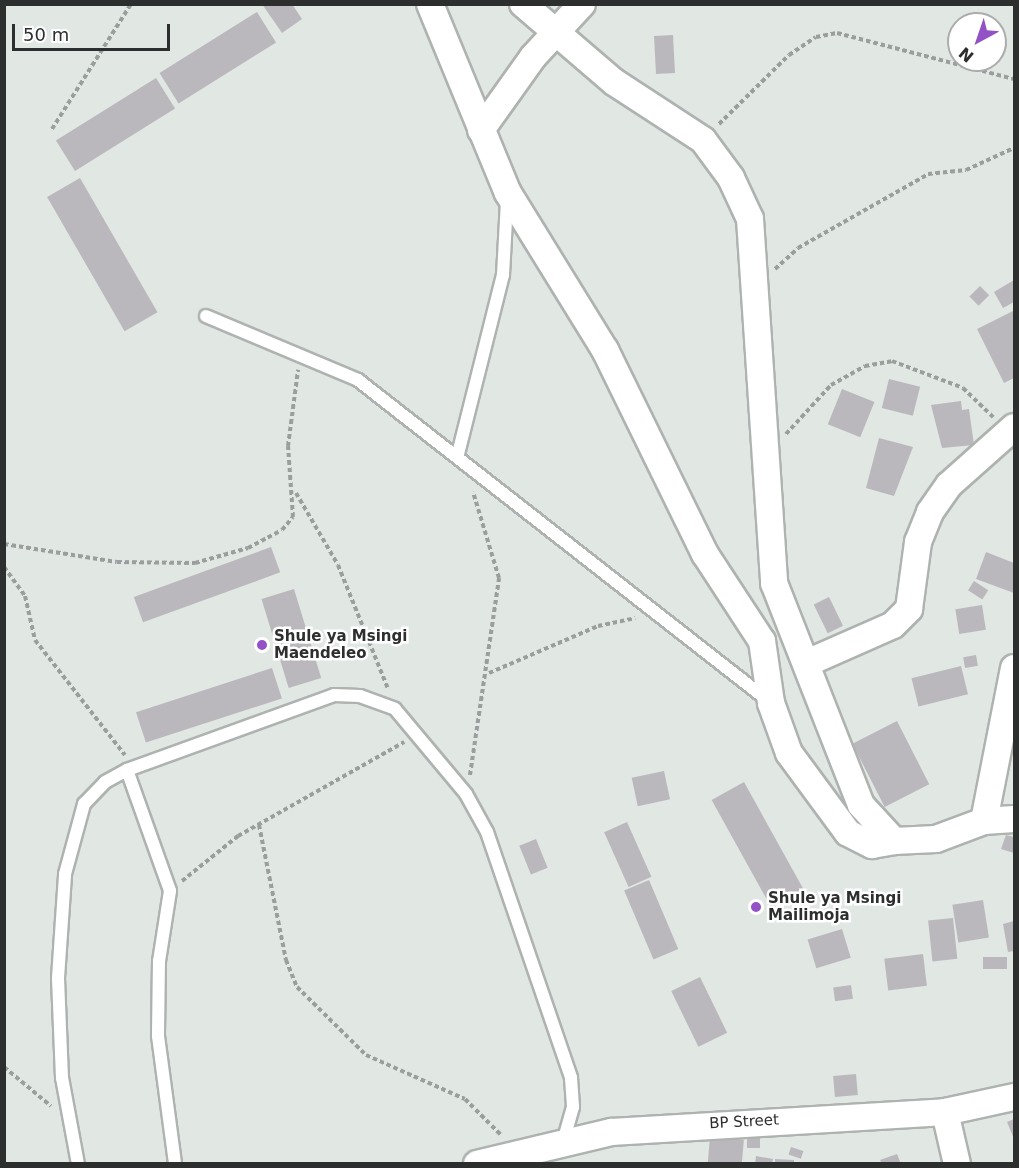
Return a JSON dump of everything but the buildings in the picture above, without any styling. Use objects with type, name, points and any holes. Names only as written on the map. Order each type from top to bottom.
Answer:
[{"type":"street","points":[[430,4],[508,193],[605,350],[705,554],[762,641],[771,703],[789,753],[848,833],[872,845],[936,839],[984,821],[1014,819]]},
{"type":"street","points":[[523,4],[614,82],[703,140],[731,178],[750,219],[757,286],[763,458],[774,583],[807,663],[831,738],[861,805],[894,842]]},
{"type":"street","points":[[481,130],[555,33],[582,4]]},
{"type":"street","points":[[807,663],[892,625],[909,609],[918,542],[930,512],[949,485],[1011,430]]},
{"type":"street","points":[[984,821],[1014,668]]},
{"type":"street","name":"BP Street","points":[[477,1164],[521,1154],[560,1153],[666,1126],[945,1112],[1014,1097]]},
{"type":"street","points":[[945,1112],[957,1164]]},
{"type":"lane","points":[[462,458],[503,275],[508,193]]},
{"type":"lane","points":[[206,316],[358,380],[462,458],[771,703]]},
{"type":"lane","points":[[78,1164],[62,1078],[58,978],[65,874],[84,804],[105,782],[131,768],[334,695],[360,696],[395,709],[466,794],[487,832],[506,899],[538,973],[571,1078],[573,1107],[560,1153]]},
{"type":"lane","points":[[131,768],[170,891],[159,961],[158,1036],[175,1164]]},
{"type":"path","points":[[52,129],[131,4]]},
{"type":"path","points":[[703,140],[789,55],[816,37],[837,33],[1014,79]]},
{"type":"path","points":[[757,286],[798,248],[928,174],[966,170],[1014,148]]},
{"type":"path","points":[[4,543],[117,562],[195,563],[248,548],[282,530],[293,517],[295,493],[288,446],[300,354]]},
{"type":"path","points":[[763,458],[831,385],[865,366],[892,361],[963,388],[1011,430]]},
{"type":"path","points":[[462,458],[499,578],[488,674],[466,794]]},
{"type":"path","points":[[295,493],[339,566],[395,709]]},
{"type":"path","points":[[4,567],[25,596],[35,640],[86,712],[131,768]]},
{"type":"path","points":[[488,674],[598,626],[655,613]]},
{"type":"path","points":[[170,891],[259,825],[418,734]]},
{"type":"path","points":[[259,825],[286,960],[310,1005],[366,1054],[465,1099],[521,1154]]},
{"type":"path","points":[[4,1067],[70,1122]]},
{"type":"place","name":"Shule ya Msingi Maendeleo","points":[[262,645]]},
{"type":"place","name":"Shule ya Msingi Mailimoja","points":[[756,907]]}]
